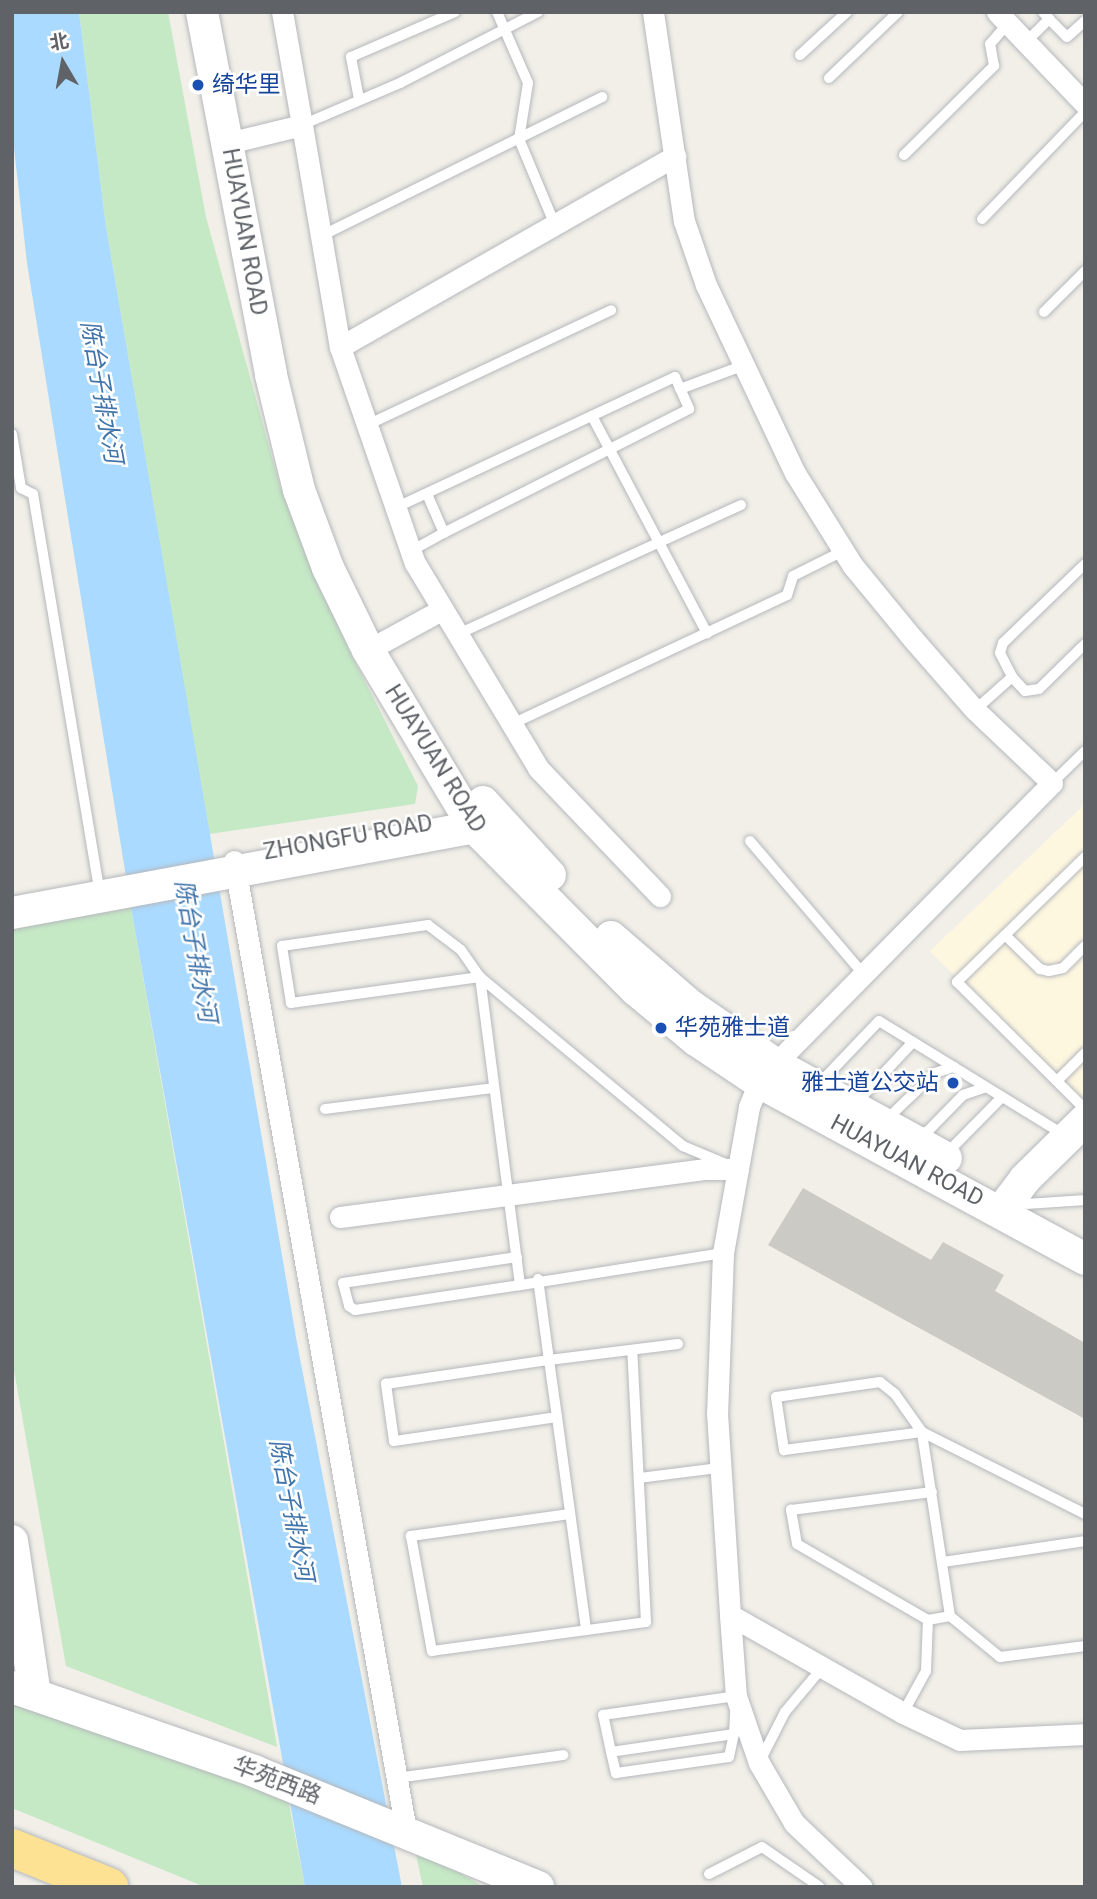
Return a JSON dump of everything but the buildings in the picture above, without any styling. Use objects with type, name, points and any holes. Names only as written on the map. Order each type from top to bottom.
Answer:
[{"type":"highway","points":[[12,1848],[109,1887]]},
{"type":"main road","name":"HUAYUAN ROAD","points":[[202,12],[237,141],[318,490],[376,646],[465,823],[509,850],[636,990],[696,1040],[767,1073],[976,1187],[1019,1198],[1085,1236]]},
{"type":"main road","name":"HUAYUAN ROAD","points":[[222,12],[237,141]]},
{"type":"main road","name":"HUAYUAN ROAD","points":[[376,646],[457,762],[465,823]]},
{"type":"main road","name":"ZHONGFU ROAD","points":[[12,901],[106,889],[465,823]]},
{"type":"main road","name":"ZHONGFU ROAD","points":[[12,913],[106,889]]},
{"type":"main road","name":"HUAYUAN ROAD","points":[[767,1073],[817,1087],[908,1136],[944,1156],[976,1187]]},
{"type":"main road","points":[[1019,1198],[1075,1125]]},
{"type":"main road","name":"HUAYUAN ROAD","points":[[1019,1198],[1085,1259]]},
{"type":"main road","points":[[12,1541],[24,1690]]},
{"type":"main road","name":"华苑西路","points":[[24,1690],[254,1771],[538,1887]]},
{"type":"street","points":[[282,12],[340,347],[365,426],[411,551],[538,768],[660,896]]},
{"type":"street","points":[[653,12],[684,221],[742,366],[795,473],[843,551],[975,710],[1052,783],[767,1073],[749,1107],[723,1253],[718,1468],[736,1696],[759,1763],[794,1823],[862,1887]]},
{"type":"street","points":[[1003,18],[1085,104]]},
{"type":"street","points":[[237,141],[302,125]]},
{"type":"street","points":[[340,347],[675,156]]},
{"type":"street","points":[[376,646],[443,609]]},
{"type":"street","points":[[231,866],[396,1778],[401,1829]]},
{"type":"street","points":[[340,1217],[705,1169],[738,1169]]},
{"type":"street","points":[[730,1615],[903,1713],[960,1740],[1085,1734]]},
{"type":"lane","points":[[359,99],[351,57],[455,12]]},
{"type":"lane","points":[[497,12],[528,83],[519,139],[555,225]]},
{"type":"lane","points":[[302,125],[538,12]]},
{"type":"lane","points":[[800,55],[847,12]]},
{"type":"lane","points":[[829,78],[898,12]]},
{"type":"lane","points":[[1026,42],[1046,16],[1067,37],[1085,21]]},
{"type":"lane","points":[[904,155],[994,66],[990,44],[1003,18]]},
{"type":"lane","points":[[320,237],[602,97]]},
{"type":"lane","points":[[982,219],[1085,112]]},
{"type":"lane","points":[[1044,312],[1085,271]]},
{"type":"lane","points":[[365,426],[611,310]]},
{"type":"lane","points":[[680,389],[742,366]]},
{"type":"lane","points":[[395,508],[675,377],[688,409],[411,551]]},
{"type":"lane","points":[[592,416],[707,633]]},
{"type":"lane","points":[[12,435],[21,488],[33,494],[106,889]]},
{"type":"lane","points":[[427,494],[444,533]]},
{"type":"lane","points":[[458,634],[741,505]]},
{"type":"lane","points":[[512,724],[787,595],[793,576],[843,551]]},
{"type":"lane","points":[[1085,564],[1003,643],[1000,653],[1012,677],[1025,691],[1039,689],[1085,644]]},
{"type":"lane","points":[[975,710],[1012,677]]},
{"type":"lane","points":[[1052,783],[1085,752]]},
{"type":"lane","points":[[750,841],[865,976]]},
{"type":"lane","points":[[1075,1125],[1056,1081],[957,982],[1085,857]]},
{"type":"lane","points":[[480,977],[290,1003],[282,946],[428,925],[461,950],[480,977],[683,1146],[738,1169]]},
{"type":"lane","points":[[1005,935],[1040,970],[1063,968],[1085,946]]},
{"type":"lane","points":[[480,977],[520,1285]]},
{"type":"lane","points":[[817,1087],[879,1021],[1002,1097],[1075,1125]]},
{"type":"lane","points":[[865,1113],[913,1042]]},
{"type":"lane","points":[[1056,1081],[1085,1053]]},
{"type":"lane","points":[[865,1113],[897,1114],[939,1070],[954,1068]]},
{"type":"lane","points":[[908,1136],[926,1133],[963,1095],[986,1087]]},
{"type":"lane","points":[[325,1109],[494,1088]]},
{"type":"lane","points":[[944,1156],[1002,1097]]},
{"type":"lane","points":[[1019,1198],[1085,1200]]},
{"type":"lane","points":[[517,1256],[347,1279],[343,1283],[349,1306],[355,1310],[520,1285],[538,1279],[723,1253]]},
{"type":"lane","points":[[538,1279],[586,1630]]},
{"type":"lane","points":[[557,1417],[394,1441],[386,1384],[678,1344]]},
{"type":"lane","points":[[570,1514],[411,1536],[432,1651],[646,1622],[632,1350]]},
{"type":"lane","points":[[1085,1514],[922,1432],[784,1450],[776,1397],[880,1382],[895,1394],[922,1432],[950,1616],[1000,1657],[1085,1646]]},
{"type":"lane","points":[[639,1478],[718,1468]]},
{"type":"lane","points":[[932,1492],[791,1510],[797,1545],[928,1620],[950,1616]]},
{"type":"lane","points":[[943,1562],[1085,1541]]},
{"type":"lane","points":[[903,1713],[926,1671],[928,1620]]},
{"type":"lane","points":[[759,1763],[785,1713],[822,1668]]},
{"type":"lane","points":[[736,1696],[734,1734],[729,1757],[617,1773],[603,1715],[736,1696]]},
{"type":"lane","points":[[611,1752],[734,1734]]},
{"type":"lane","points":[[396,1778],[563,1755]]},
{"type":"lane","points":[[709,1874],[762,1847],[815,1885]]},
{"type":"shaded area","points":[[1085,804],[1085,1096],[1080,1100],[930,951]]},
{"type":"green space","points":[[79,12],[168,12],[206,217],[280,486],[348,648],[418,786],[415,804],[209,834],[106,227]]},
{"type":"green space","points":[[131,908],[277,1747],[66,1666],[12,1359],[12,929]]},
{"type":"green space","points":[[12,1700],[288,1799],[305,1887],[205,1887],[12,1808]]},
{"type":"green space","points":[[414,1846],[484,1887],[423,1887]]},
{"type":"water","name":"陈台子排水河","points":[[12,12],[79,12],[106,227],[297,1343],[402,1887],[305,1887],[131,908],[27,263],[12,131]]},
{"type":"place","name":"绮华里","points":[[198,85]]},
{"type":"place","name":"华苑雅士道","points":[[661,1028]]},
{"type":"place","name":"雅士道公交站","points":[[953,1083]]}]
